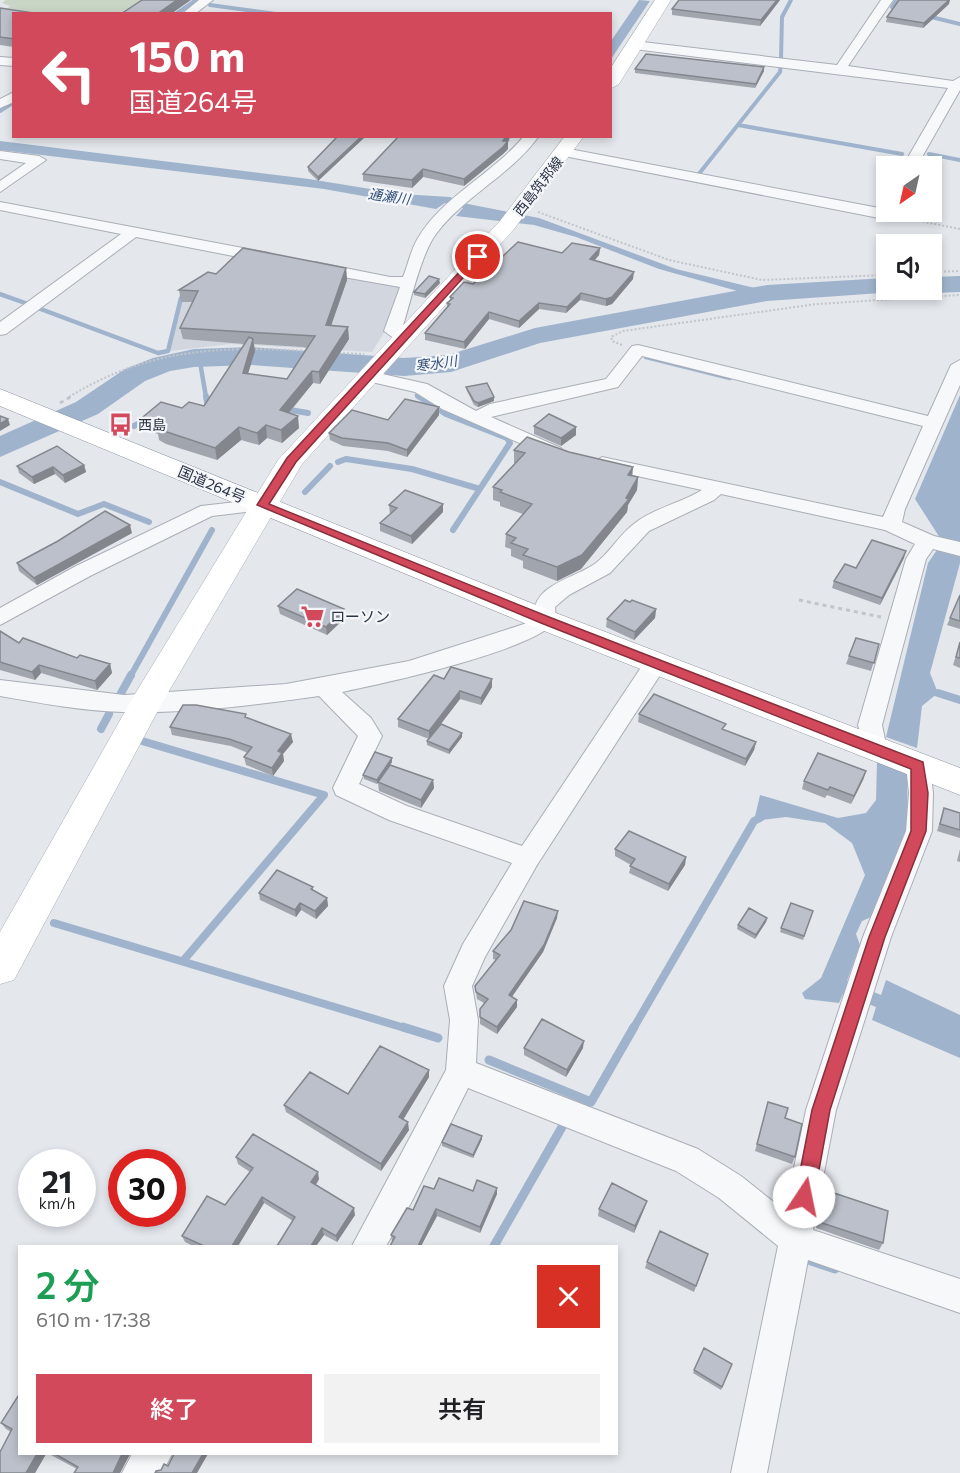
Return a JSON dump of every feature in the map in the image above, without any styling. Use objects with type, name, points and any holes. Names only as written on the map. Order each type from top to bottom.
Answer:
[{"type":"main road","points":[[612,81],[663,0]]},
{"type":"main road","name":"西島筑邦線","points":[[0,968],[146,702],[242,547],[262,505],[291,460],[516,214],[570,144]]},
{"type":"main road","name":"国道264号","points":[[0,397],[545,620],[960,782]]},
{"type":"street","points":[[190,12],[207,0]]},
{"type":"street","points":[[840,69],[887,0]]},
{"type":"street","points":[[634,45],[958,84],[916,156]]},
{"type":"street","points":[[405,338],[393,331],[424,240],[430,230],[458,203],[495,175],[530,138]]},
{"type":"street","points":[[570,144],[876,210]]},
{"type":"street","points":[[0,154],[39,160],[0,188]]},
{"type":"street","points":[[0,206],[390,282],[410,282]]},
{"type":"street","points":[[0,330],[133,232]]},
{"type":"street","points":[[478,417],[490,410],[612,383],[638,350],[934,423]]},
{"type":"street","points":[[891,525],[895,509],[958,375]]},
{"type":"street","points":[[369,376],[421,388],[448,405],[544,449],[715,489],[891,525],[931,542],[960,549]]},
{"type":"street","points":[[0,688],[116,703],[246,698],[325,688],[422,668],[532,629],[545,620],[544,606],[561,590],[603,567],[642,527],[707,496],[715,489]]},
{"type":"street","points":[[0,618],[83,571],[208,510],[262,505]]},
{"type":"street","points":[[874,748],[870,725],[916,559],[931,542]]},
{"type":"street","points":[[369,1245],[400,1192],[461,1071],[464,1020],[458,986],[473,952],[528,858],[657,663]]},
{"type":"street","points":[[325,688],[338,704],[366,726],[370,736],[348,777],[345,788],[353,794],[398,813],[528,858]]},
{"type":"street","points":[[750,1473],[821,1110],[877,937],[919,831],[921,793],[918,766]]},
{"type":"street","points":[[461,1071],[687,1160],[730,1187],[796,1240],[960,1296]]},
{"type":"street","points":[[140,1473],[153,1455]]},
{"type":"path","points":[[516,214],[699,268],[762,280],[876,274]]},
{"type":"path","points":[[929,222],[960,229]]},
{"type":"path","points":[[942,272],[960,271]]},
{"type":"path","points":[[638,350],[620,345],[611,338],[623,331],[732,314],[817,304],[960,295]]},
{"type":"path","points":[[45,415],[104,375],[142,360],[232,346],[310,351]]},
{"type":"path","points":[[333,352],[388,356]]},
{"type":"path","points":[[799,600],[837,606],[899,621]]},
{"type":"shaded area","points":[[245,256],[400,287],[387,328],[372,352],[231,344],[170,351],[182,298]]},
{"type":"green space","points":[[6,0],[153,0],[135,12],[28,12],[6,10],[10,6],[2,3]]},
{"type":"water","points":[[639,0],[650,1],[612,58],[612,40]]},
{"type":"water","name":"通瀬川","points":[[0,141],[309,179],[401,194],[450,197],[468,204],[539,218],[676,269],[759,289],[741,292],[659,269],[576,237],[534,225],[456,216],[463,208],[445,203],[436,209],[324,189],[0,150]]},
{"type":"water","points":[[960,395],[960,563],[930,673],[938,693],[922,706],[917,748],[886,737],[928,563],[939,547],[940,538],[915,499]]},
{"type":"water","points":[[877,762],[907,774],[908,826],[871,917],[862,921],[856,934],[860,945],[847,981],[881,995],[886,980],[960,1015],[960,1058],[872,1020],[876,1007],[843,994],[839,1003],[805,999],[802,993],[821,978],[865,875],[852,843],[825,823],[786,817],[754,821],[760,795],[838,818],[866,813],[876,800]]},
{"type":"building","points":[[142,0],[177,0],[160,12],[124,12]]},
{"type":"building","points":[[679,0],[777,0],[761,20],[672,9]]},
{"type":"building","points":[[899,0],[949,0],[924,23],[887,17]]},
{"type":"building","points":[[0,8],[27,12],[12,12],[12,39],[0,37]]},
{"type":"building","points":[[646,54],[764,67],[756,84],[635,69]]},
{"type":"building","points":[[336,138],[360,138],[318,177],[308,167]]},
{"type":"building","points":[[397,138],[505,138],[503,141],[508,141],[464,179],[423,169],[412,180],[363,174]]},
{"type":"building","points":[[518,242],[562,253],[572,243],[600,248],[590,259],[634,272],[612,297],[606,299],[581,293],[567,307],[539,303],[519,321],[489,312],[464,342],[425,333],[450,304],[447,303],[453,298],[450,297],[464,282],[473,284]]},
{"type":"building","points":[[243,248],[346,268],[326,325],[348,327],[319,372],[312,371],[280,410],[298,416],[281,430],[266,425],[257,433],[239,427],[215,448],[157,428],[162,423],[143,417],[161,402],[182,408],[189,402],[204,406],[249,337],[253,339],[243,373],[287,379],[315,336],[180,328],[198,291],[179,290],[208,272],[216,274]]},
{"type":"building","points":[[429,276],[439,279],[425,294],[414,292]]},
{"type":"building","points":[[487,383],[494,397],[478,403],[474,401],[466,387]]},
{"type":"building","points":[[405,399],[439,407],[407,450],[388,443],[342,438],[329,433],[352,410],[388,420]]},
{"type":"building","points":[[549,414],[576,427],[561,438],[534,426]]},
{"type":"building","points":[[0,416],[8,419],[0,424]]},
{"type":"building","points":[[527,437],[569,452],[633,467],[628,475],[638,477],[626,498],[629,499],[582,555],[557,567],[523,555],[528,549],[511,543],[516,538],[506,534],[532,504],[493,487],[525,453],[514,450]]},
{"type":"building","points":[[57,446],[84,465],[63,475],[53,467],[32,477],[17,466]]},
{"type":"building","points":[[405,490],[443,504],[411,536],[380,523],[397,508],[389,505]]},
{"type":"building","points":[[105,511],[130,525],[34,578],[17,563],[58,541]]},
{"type":"building","points":[[872,540],[906,551],[882,598],[834,581],[845,564],[856,568]]},
{"type":"building","points":[[297,589],[344,609],[326,627],[278,606]]},
{"type":"building","points":[[960,595],[960,621],[950,618]]},
{"type":"building","points":[[625,600],[630,602],[632,600],[656,609],[635,632],[607,619]]},
{"type":"building","points":[[0,631],[19,643],[23,638],[77,658],[80,655],[110,664],[95,681],[39,665],[32,672],[0,662]]},
{"type":"building","points":[[856,638],[879,644],[874,663],[849,656]]},
{"type":"building","points":[[960,642],[960,658],[956,657]]},
{"type":"building","points":[[451,667],[492,679],[481,698],[460,691],[429,731],[398,719],[434,675],[444,679]]},
{"type":"building","points":[[654,694],[726,724],[722,729],[756,742],[746,759],[639,714]]},
{"type":"building","points":[[183,705],[196,705],[246,714],[245,717],[291,734],[278,751],[282,753],[272,768],[244,757],[252,747],[229,739],[170,727]]},
{"type":"building","points":[[441,724],[462,733],[449,750],[427,741]]},
{"type":"building","points":[[375,752],[392,758],[377,780],[363,775]]},
{"type":"building","points":[[818,753],[866,771],[854,796],[804,781]]},
{"type":"building","points":[[390,765],[433,780],[421,800],[378,782]]},
{"type":"building","points":[[944,808],[960,813],[960,830],[940,824]]},
{"type":"building","points":[[629,831],[686,857],[669,884],[630,866],[635,859],[615,849]]},
{"type":"building","points":[[277,870],[313,887],[311,889],[327,898],[315,911],[300,903],[295,910],[259,893]]},
{"type":"building","points":[[524,901],[558,911],[544,945],[509,995],[517,1000],[497,1027],[480,1017],[480,1009],[488,999],[476,992],[475,986],[500,955],[493,951],[511,930]]},
{"type":"building","points":[[791,903],[813,911],[804,936],[781,928]]},
{"type":"building","points":[[749,908],[767,918],[756,935],[738,925]]},
{"type":"building","points":[[542,1019],[584,1041],[567,1070],[524,1048]]},
{"type":"building","points":[[380,1046],[429,1070],[399,1117],[408,1122],[381,1164],[284,1105],[310,1072],[348,1094]]},
{"type":"building","points":[[768,1102],[788,1108],[785,1118],[802,1124],[795,1157],[757,1144]]},
{"type":"building","points":[[451,1124],[482,1136],[473,1155],[442,1142]]},
{"type":"building","points":[[253,1134],[318,1172],[311,1182],[354,1208],[336,1236],[322,1228],[312,1245],[278,1245],[295,1217],[262,1197],[233,1245],[202,1245],[182,1236],[207,1196],[225,1205],[253,1168],[236,1157]]},
{"type":"building","points":[[439,1178],[473,1191],[477,1180],[497,1188],[480,1227],[436,1209],[418,1245],[391,1245],[395,1237],[391,1235],[407,1208],[413,1210],[424,1186],[434,1189]]},
{"type":"building","points":[[612,1183],[647,1201],[635,1226],[599,1209]]},
{"type":"building","points":[[825,1190],[888,1211],[883,1243],[819,1222]]},
{"type":"building","points":[[660,1231],[708,1254],[696,1286],[647,1262]]},
{"type":"building","points":[[704,1348],[732,1364],[722,1387],[694,1370]]},
{"type":"building","points":[[18,1396],[18,1455],[36,1455],[26,1473],[0,1473],[0,1452],[12,1429],[1,1423]]},
{"type":"building","points":[[57,1455],[122,1455],[113,1473],[74,1473],[78,1467]]},
{"type":"building","points":[[174,1455],[202,1455],[192,1473],[155,1473],[161,1470],[164,1464],[168,1466]]},
{"type":"waterway","points":[[179,12],[196,0]]},
{"type":"waterway","points":[[781,59],[782,17],[791,0]]},
{"type":"waterway","points":[[896,1],[892,7],[902,10]]},
{"type":"waterway","points":[[210,5],[261,12]]},
{"type":"waterway","points":[[927,16],[960,24]]},
{"type":"waterway","points":[[698,175],[780,72],[781,64]]},
{"type":"waterway","points":[[0,111],[12,103]]},
{"type":"waterway","points":[[738,125],[902,154]]},
{"type":"waterway","points":[[929,154],[960,160]]},
{"type":"waterway","name":"寒水川","points":[[942,285],[960,284]]},
{"type":"waterway","name":"寒水川","points":[[0,448],[87,408],[135,375],[163,364],[194,358],[252,356],[404,367],[451,363],[535,336],[767,293],[876,287]]},
{"type":"waterway","points":[[0,294],[28,304]]},
{"type":"waterway","points":[[38,308],[158,353],[168,351],[181,298],[185,295]]},
{"type":"waterway","points":[[646,357],[730,378]]},
{"type":"waterway","points":[[194,358],[200,362],[206,397]]},
{"type":"waterway","points":[[206,396],[208,408]]},
{"type":"waterway","points":[[418,396],[446,414],[507,438],[510,443],[480,489]]},
{"type":"waterway","points":[[284,409],[308,413]]},
{"type":"waterway","points":[[134,426],[150,418]]},
{"type":"waterway","points":[[338,462],[346,459],[412,469],[480,489]]},
{"type":"waterway","points":[[305,492],[330,466]]},
{"type":"waterway","points":[[0,482],[78,514],[104,504],[149,522]]},
{"type":"waterway","points":[[453,530],[480,489]]},
{"type":"waterway","points":[[130,677],[212,530]]},
{"type":"waterway","points":[[120,695],[131,675]]},
{"type":"waterway","points":[[938,693],[960,700]]},
{"type":"waterway","points":[[101,729],[109,714]]},
{"type":"waterway","points":[[142,741],[324,795],[183,961]]},
{"type":"waterway","points":[[633,1029],[754,821],[760,818]]},
{"type":"waterway","points":[[54,923],[408,1029]]},
{"type":"waterway","points":[[403,1027],[438,1038]]},
{"type":"waterway","points":[[489,1060],[591,1102],[634,1027]]},
{"type":"waterway","points":[[495,1245],[562,1127]]},
{"type":"waterway","points":[[811,1261],[835,1269]]},
{"type":"place","name":"西島","points":[[120,424]]},
{"type":"place","name":"ローソン","points":[[312,616]]},
{"type":"route","points":[[478,257],[291,460],[262,505],[545,620],[918,766],[921,793],[919,831],[877,937],[821,1110],[804,1197]]}]
